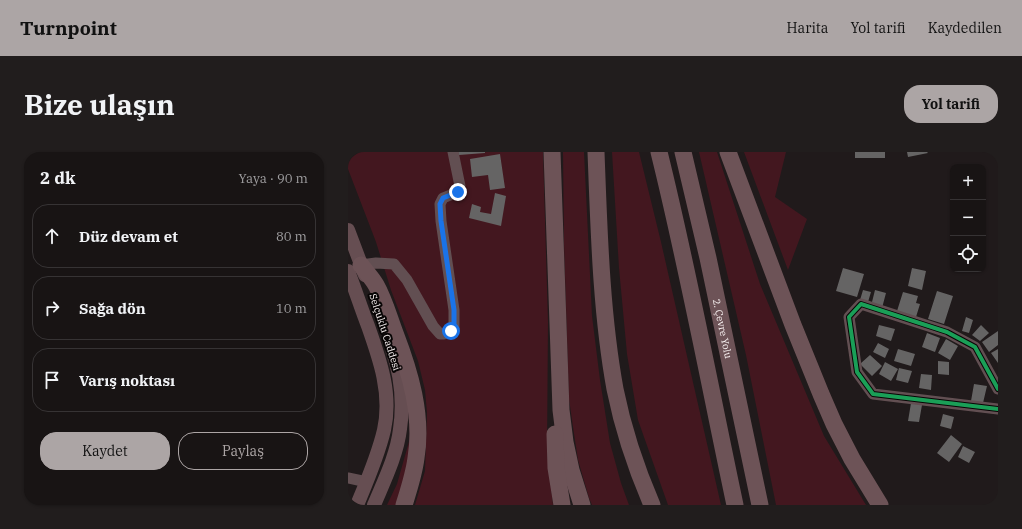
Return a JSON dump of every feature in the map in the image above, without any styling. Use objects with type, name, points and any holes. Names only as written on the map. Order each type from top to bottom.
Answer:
[{"type":"highway","points":[[552,152],[561,410],[565,442],[571,470],[582,505]]},
{"type":"highway","points":[[596,152],[600,253],[607,329],[615,389],[629,443],[652,505]]},
{"type":"highway","points":[[659,152],[692,297],[735,505]]},
{"type":"highway","name":"2. Çevre Yolu","points":[[683,152],[708,258],[760,505]]},
{"type":"highway","points":[[728,152],[796,332],[834,424],[852,459],[880,505]]},
{"type":"highway","points":[[354,268],[376,284],[403,352],[414,393],[418,420],[416,456],[413,476],[404,505]]},
{"type":"highway","points":[[559,374],[555,410],[555,441],[556,468],[562,505]]},
{"type":"highway","points":[[629,443],[634,480],[640,505]]},
{"type":"main road","name":"Selçuklu Caddesi","points":[[348,230],[354,268],[383,371],[386,390],[386,412],[380,445],[357,505]]},
{"type":"main road","name":"Selçuklu Caddesi","points":[[354,268],[374,297],[398,366],[402,389],[398,442],[374,505]]},
{"type":"street","points":[[354,268],[376,263],[394,264],[407,280],[440,334],[451,331],[454,327],[454,310],[441,221],[440,204],[443,198],[458,192],[460,186],[453,152]]},
{"type":"street","points":[[998,389],[974,347],[946,332],[861,304],[849,317],[857,372],[874,394],[998,409]]},
{"type":"street","points":[[348,478],[367,482]]},
{"type":"shaded area","points":[[359,152],[543,152],[548,322],[547,451],[553,505],[415,505],[425,471],[427,413],[425,390],[418,361],[391,290],[376,242],[348,169],[348,160]]},
{"type":"shaded area","points":[[563,152],[584,152],[592,316],[600,380],[610,443],[621,483],[629,505],[592,505],[578,460],[569,399],[564,244]]},
{"type":"shaded area","points":[[612,152],[639,152],[721,505],[668,505],[638,420],[627,354],[619,268]]},
{"type":"shaded area","points":[[699,152],[717,152],[760,284],[824,436],[866,505],[776,505],[746,355]]},
{"type":"shaded area","points":[[744,152],[786,152],[775,197],[807,219],[788,270]]},
{"type":"shaded area","points":[[412,431],[412,452],[399,505],[387,505],[397,484]]},
{"type":"building","points":[[458,152],[485,152],[485,153],[459,155]]},
{"type":"building","points":[[855,152],[885,152],[885,158],[855,158]]},
{"type":"building","points":[[907,152],[927,152],[928,153],[908,157]]},
{"type":"building","points":[[500,154],[505,188],[490,190],[488,175],[472,177],[470,159]]},
{"type":"building","points":[[495,193],[506,196],[501,226],[469,218],[472,204],[481,207],[480,212],[491,214]]},
{"type":"building","points":[[843,268],[864,274],[857,297],[836,291]]},
{"type":"building","points":[[912,268],[926,271],[922,290],[908,286]]},
{"type":"building","points":[[863,290],[871,292],[868,302],[860,300]]},
{"type":"building","points":[[875,290],[886,293],[882,308],[871,306]]},
{"type":"building","points":[[937,291],[953,296],[944,324],[928,319]]},
{"type":"building","points":[[903,292],[918,296],[916,303],[920,304],[916,317],[897,311]]},
{"type":"building","points":[[966,317],[973,320],[969,333],[962,331]]},
{"type":"building","points":[[879,325],[895,329],[891,341],[876,336]]},
{"type":"building","points":[[981,325],[989,333],[980,341],[972,335]]},
{"type":"building","points":[[998,331],[998,345],[989,352],[982,342]]},
{"type":"building","points":[[927,333],[940,338],[935,352],[922,347]]},
{"type":"building","points":[[946,339],[958,346],[950,360],[938,353]]},
{"type":"building","points":[[878,343],[889,349],[885,358],[873,352]]},
{"type":"building","points":[[898,349],[915,354],[911,366],[894,361]]},
{"type":"building","points":[[998,349],[998,363],[991,353]]},
{"type":"building","points":[[870,355],[882,366],[872,376],[860,364]]},
{"type":"building","points":[[938,361],[949,362],[949,375],[938,374]]},
{"type":"building","points":[[885,362],[898,369],[891,381],[879,374]]},
{"type":"building","points":[[899,368],[912,371],[908,383],[896,380]]},
{"type":"building","points":[[921,374],[932,375],[931,390],[919,388]]},
{"type":"building","points":[[974,384],[987,386],[983,403],[971,401]]},
{"type":"building","points":[[911,403],[922,405],[919,422],[908,421]]},
{"type":"building","points":[[943,414],[954,417],[951,429],[940,426]]},
{"type":"building","points":[[951,435],[962,444],[949,462],[937,453]]},
{"type":"building","points":[[963,446],[975,452],[969,463],[958,457]]},
{"type":"cycle path","points":[[998,389],[975,347],[947,332],[861,304],[849,317],[857,372],[873,394],[998,409]]},
{"type":"route","points":[[451,331],[454,327],[454,310],[441,221],[440,204],[443,198],[458,192]]}]
